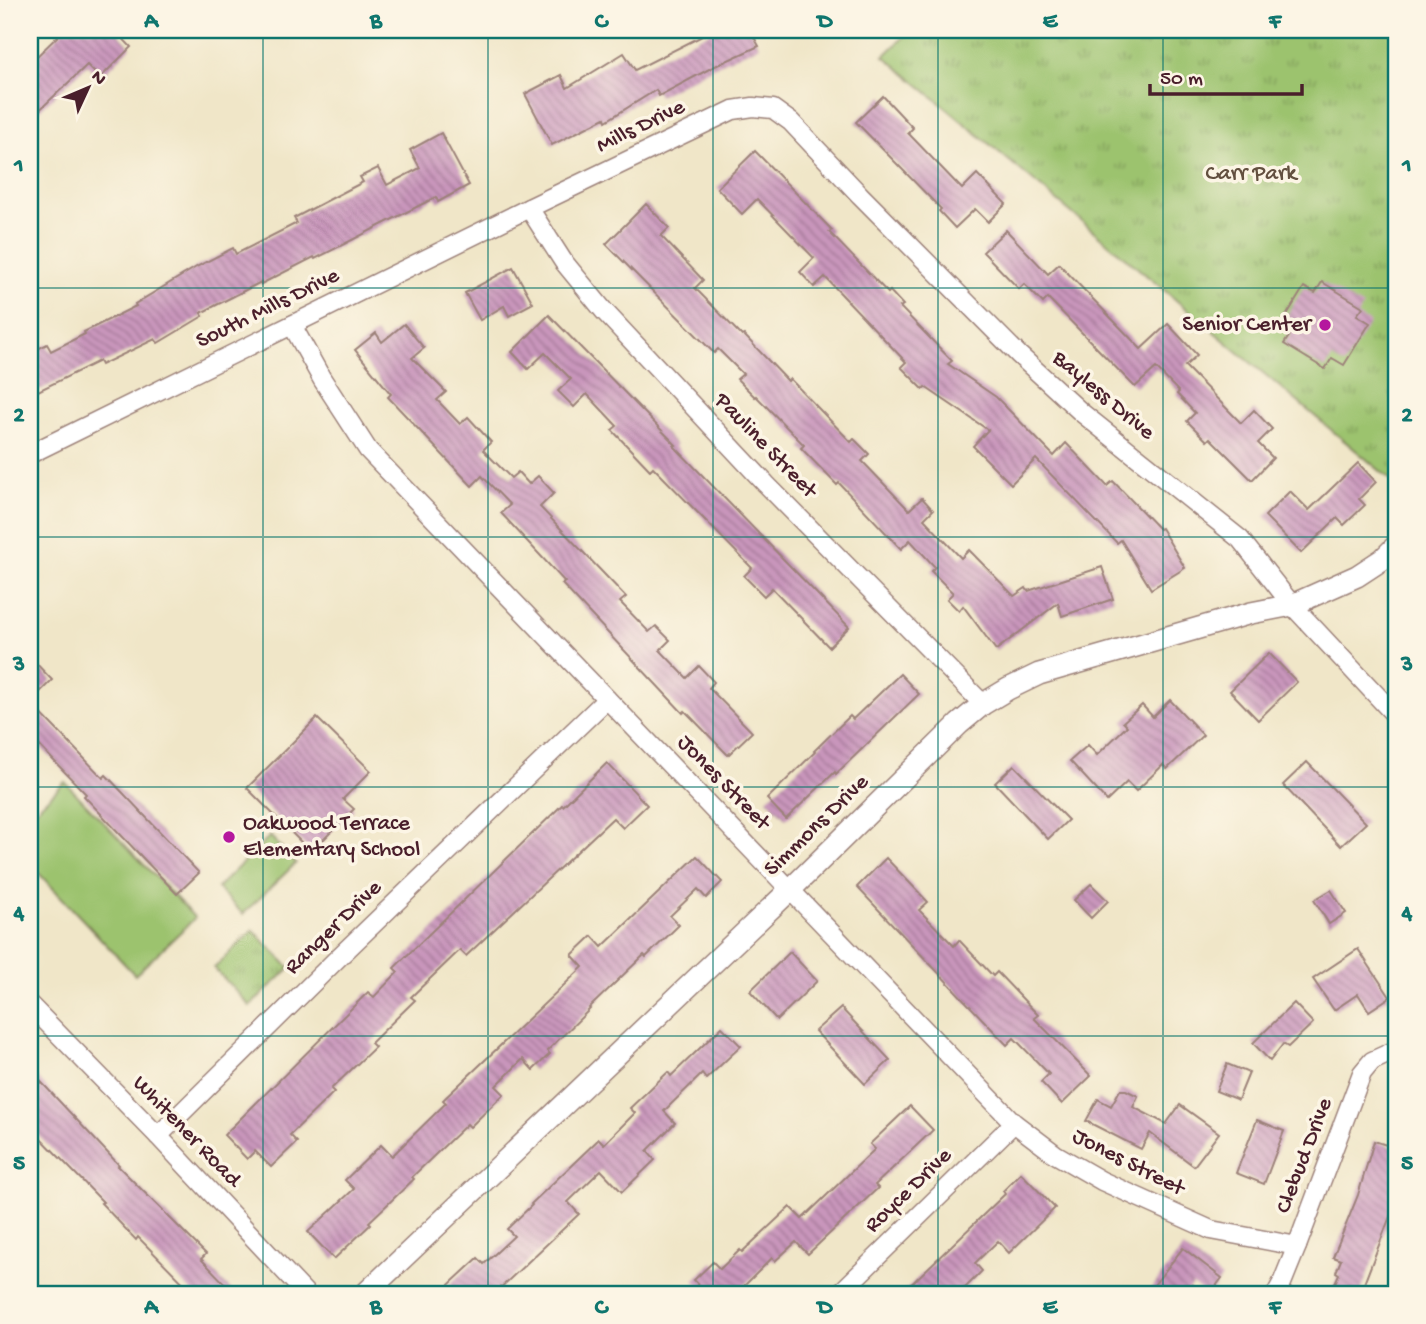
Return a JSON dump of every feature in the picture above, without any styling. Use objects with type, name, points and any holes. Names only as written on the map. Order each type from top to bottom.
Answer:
[{"type":"street","name":"Mills Drive","points":[[529,208],[733,110],[753,107],[778,112]]},
{"type":"street","name":"Bayless Drive","points":[[778,112],[791,122],[1019,355],[1082,413],[1240,539],[1292,605],[1396,716]]},
{"type":"street","name":"South Mills Drive","points":[[30,454],[529,208]]},
{"type":"street","name":"Pauline Street","points":[[529,208],[563,261],[604,311],[766,484],[983,704]]},
{"type":"street","name":"Jones Street","points":[[292,325],[322,379],[368,450],[1014,1123],[1055,1154],[1102,1181],[1211,1230],[1297,1246]]},
{"type":"street","name":"Simmons Drive","points":[[365,1294],[983,704],[1039,674],[1251,613],[1292,605],[1357,576],[1383,559],[1396,546]]},
{"type":"street","name":"Ranger Drive","points":[[158,1136],[607,699]]},
{"type":"street","name":"Whitener Road","points":[[30,1005],[306,1294]]},
{"type":"street","name":"Clebud Drive","points":[[1276,1294],[1363,1073],[1372,1061],[1396,1050]]},
{"type":"street","name":"Royce Drive","points":[[839,1294],[1014,1123]]},
{"type":"green space","name":"Carr Park","points":[[911,30],[1396,30],[1396,484],[884,56]]},
{"type":"green space","points":[[65,782],[195,918],[135,975],[30,864],[30,815]]},
{"type":"green space","points":[[270,836],[296,863],[243,914],[217,888]]},
{"type":"green space","points":[[253,930],[290,968],[250,1006],[214,968]]},
{"type":"building","points":[[64,30],[115,30],[131,47],[100,78],[87,65],[30,119],[30,63]]},
{"type":"building","points":[[714,30],[750,30],[759,46],[659,96],[656,90],[606,121],[605,118],[552,145],[525,94],[561,75],[567,88],[624,53],[635,70]]},
{"type":"building","points":[[883,96],[913,128],[908,133],[962,189],[977,174],[1006,204],[988,222],[975,209],[955,228],[939,211],[941,209],[856,122]]},
{"type":"building","points":[[441,133],[469,185],[438,202],[436,197],[315,259],[314,257],[261,282],[201,313],[203,316],[158,343],[155,339],[101,365],[99,361],[30,395],[30,353],[47,344],[51,351],[136,306],[135,304],[198,266],[233,248],[236,254],[297,223],[294,218],[363,182],[360,177],[378,168],[387,185],[420,168],[410,150]]},
{"type":"building","points":[[755,151],[832,230],[829,232],[903,305],[900,307],[952,361],[948,364],[996,397],[1054,456],[1066,443],[1107,486],[1113,481],[1159,529],[1161,528],[1185,568],[1151,589],[1121,540],[1117,543],[1036,459],[1011,484],[973,446],[988,430],[925,387],[923,389],[901,367],[906,362],[825,277],[814,287],[800,272],[814,258],[757,199],[742,214],[717,188]]},
{"type":"building","points":[[646,204],[669,228],[661,236],[703,280],[695,288],[851,442],[854,439],[869,454],[862,461],[909,510],[922,498],[933,510],[924,519],[961,558],[969,550],[1014,596],[1026,588],[1028,591],[1102,567],[1113,599],[1062,616],[1058,603],[996,650],[963,606],[959,611],[947,599],[953,593],[931,571],[935,567],[910,540],[901,549],[839,483],[837,485],[801,448],[804,445],[737,379],[743,374],[718,349],[714,353],[606,244]]},
{"type":"building","points":[[1006,230],[1048,274],[1059,264],[1141,349],[1168,324],[1197,355],[1185,366],[1241,423],[1254,410],[1272,429],[1258,443],[1273,458],[1252,480],[1210,438],[1207,441],[1187,421],[1195,413],[1156,368],[1135,387],[1048,298],[1043,303],[1024,284],[1019,289],[983,252]]},
{"type":"building","points":[[513,267],[533,303],[509,316],[504,306],[480,320],[465,293]]},
{"type":"building","name":"Senior Center","points":[[1322,282],[1363,307],[1357,315],[1370,323],[1344,365],[1332,358],[1325,369],[1284,344],[1291,333],[1280,326],[1304,287],[1315,293]]},
{"type":"building","points":[[549,315],[849,627],[829,647],[772,588],[764,596],[744,576],[752,568],[653,467],[650,470],[612,430],[617,426],[587,394],[574,407],[558,391],[571,379],[545,353],[528,369],[512,352]]},
{"type":"building","points":[[404,324],[424,348],[412,358],[446,392],[437,400],[460,424],[468,417],[491,442],[483,450],[511,478],[518,472],[529,484],[538,476],[554,493],[540,507],[626,597],[620,602],[649,632],[656,626],[670,640],[660,650],[687,678],[699,666],[714,682],[709,688],[752,732],[728,755],[685,711],[683,713],[562,584],[565,582],[501,513],[510,505],[482,476],[472,486],[388,397],[391,394],[355,350],[376,333],[382,342]]},
{"type":"building","points":[[1358,463],[1376,482],[1359,499],[1365,505],[1344,525],[1337,518],[1301,553],[1265,516],[1290,491],[1309,510]]},
{"type":"building","points":[[1269,653],[1297,682],[1258,720],[1230,691]]},
{"type":"building","points":[[30,657],[52,680],[30,702]]},
{"type":"building","points":[[900,674],[919,694],[786,819],[767,799],[850,716],[853,719]]},
{"type":"building","points":[[1170,700],[1203,735],[1167,769],[1163,765],[1136,791],[1127,782],[1107,801],[1070,761],[1088,745],[1097,755],[1127,726],[1123,722],[1142,705],[1153,717]]},
{"type":"building","points":[[30,702],[103,778],[106,775],[199,873],[177,894],[30,736]]},
{"type":"building","points":[[317,718],[371,771],[343,799],[354,809],[311,852],[247,788]]},
{"type":"building","points":[[1307,762],[1366,823],[1341,846],[1283,785]]},
{"type":"building","points":[[607,763],[647,805],[623,828],[613,818],[466,956],[460,950],[411,997],[415,1000],[371,1043],[375,1047],[331,1089],[334,1092],[290,1135],[297,1142],[271,1167],[255,1151],[247,1159],[224,1135],[368,992],[374,997],[398,972],[394,968]]},
{"type":"building","points":[[1014,765],[1068,820],[1048,839],[995,783]]},
{"type":"building","points":[[697,856],[722,882],[706,898],[698,889],[670,916],[679,925],[589,1008],[547,1051],[550,1054],[533,1070],[523,1059],[496,1086],[504,1094],[470,1127],[467,1124],[412,1177],[414,1179],[334,1259],[308,1232],[354,1189],[345,1180],[381,1145],[392,1156],[446,1103],[443,1100],[583,967],[572,955],[592,936],[602,947]]},
{"type":"building","points":[[886,858],[928,902],[919,910],[954,946],[959,940],[993,976],[997,972],[1038,1015],[1034,1018],[1091,1076],[1062,1104],[1041,1082],[1049,1074],[1014,1038],[1007,1045],[857,887]]},
{"type":"building","points":[[1091,884],[1108,901],[1091,918],[1074,900]]},
{"type":"building","points":[[1331,890],[1346,913],[1329,924],[1314,900]]},
{"type":"building","points":[[1358,949],[1390,997],[1369,1011],[1358,994],[1334,1010],[1313,979]]},
{"type":"building","points":[[790,952],[817,981],[777,1020],[750,991]]},
{"type":"building","points":[[1294,1003],[1313,1023],[1288,1047],[1283,1044],[1270,1061],[1253,1043]]},
{"type":"building","points":[[841,1008],[890,1060],[865,1084],[815,1031]]},
{"type":"building","points":[[722,1027],[741,1046],[706,1079],[702,1074],[664,1111],[675,1123],[647,1151],[655,1160],[622,1192],[601,1170],[568,1202],[579,1214],[494,1294],[439,1294],[478,1258],[484,1264],[514,1236],[507,1229],[531,1204],[599,1139],[604,1144],[635,1113],[630,1108],[668,1072],[671,1076]]},
{"type":"building","points":[[1227,1064],[1249,1073],[1238,1100],[1216,1091]]},
{"type":"building","points":[[30,1070],[118,1166],[206,1254],[201,1259],[235,1294],[194,1294],[138,1237],[136,1240],[30,1127]]},
{"type":"building","points":[[1120,1090],[1138,1096],[1133,1107],[1166,1124],[1180,1105],[1219,1133],[1194,1166],[1150,1133],[1141,1149],[1086,1121],[1098,1099],[1111,1106]]},
{"type":"building","points":[[910,1106],[933,1130],[875,1185],[878,1188],[808,1254],[796,1242],[775,1261],[772,1258],[736,1294],[708,1294],[694,1280],[713,1262],[720,1269],[790,1207],[802,1219],[875,1149],[870,1144]]},
{"type":"building","points":[[1257,1120],[1284,1131],[1264,1184],[1236,1173]]},
{"type":"building","points":[[1374,1141],[1396,1148],[1396,1201],[1360,1294],[1330,1294],[1339,1274],[1336,1272],[1341,1260],[1333,1257],[1358,1195]]},
{"type":"building","points":[[1021,1173],[1055,1208],[1009,1253],[998,1241],[975,1263],[982,1271],[959,1294],[901,1294],[1005,1194],[1003,1191]]},
{"type":"building","points":[[1183,1248],[1222,1278],[1210,1294],[1205,1294],[1193,1285],[1186,1294],[1147,1294]]},
{"type":"place","name":"Senior Center","points":[[1325,325]]},
{"type":"place","name":"Oakwood Terrace Elementary School","points":[[229,837]]}]
